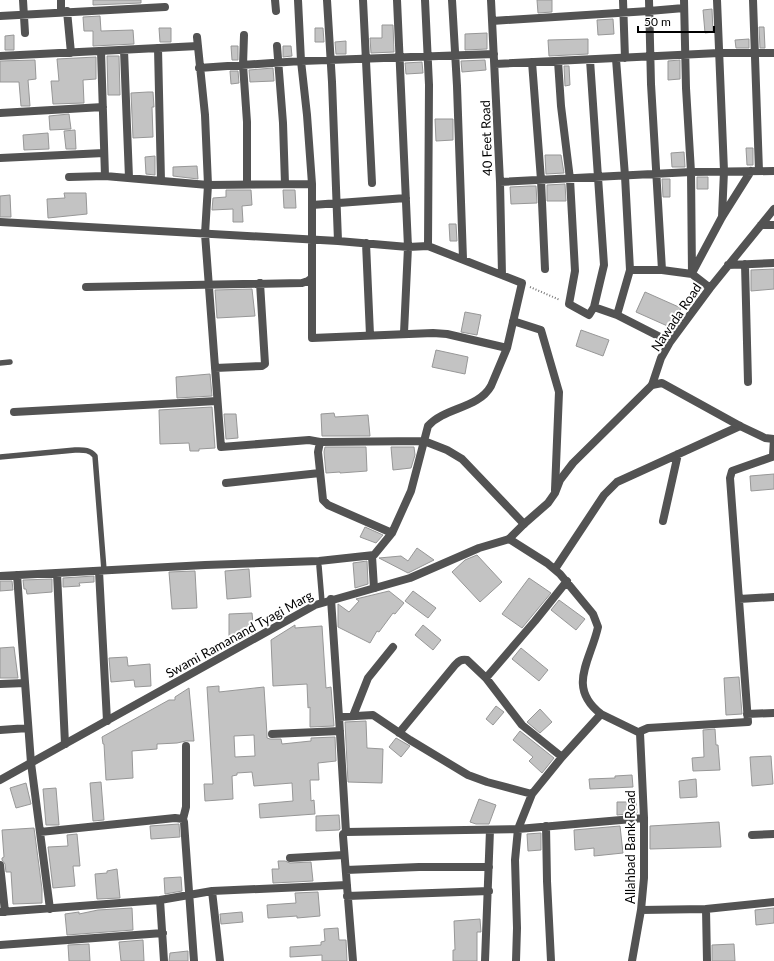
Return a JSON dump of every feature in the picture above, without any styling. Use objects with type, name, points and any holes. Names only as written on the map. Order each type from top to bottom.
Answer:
[{"type":"street","points":[[23,0],[25,33]]},
{"type":"street","points":[[61,0],[71,53]]},
{"type":"street","points":[[112,0],[112,9]]},
{"type":"street","points":[[275,0],[276,11]]},
{"type":"street","points":[[298,0],[301,61],[312,184],[312,338],[433,333],[447,334],[507,348]]},
{"type":"street","points":[[327,0],[331,60],[338,241]]},
{"type":"street","points":[[363,0],[372,183]]},
{"type":"street","points":[[397,0],[408,247],[404,334]]},
{"type":"street","points":[[424,0],[429,85],[428,246]]},
{"type":"street","points":[[452,0],[463,260]]},
{"type":"street","name":"40 Feet Road","points":[[491,0],[500,182],[502,275]]},
{"type":"street","points":[[623,0],[625,58]]},
{"type":"street","points":[[649,0],[651,84],[662,270]]},
{"type":"street","points":[[717,0],[724,171],[722,216]]},
{"type":"street","points":[[692,274],[722,216],[755,171],[752,0]]},
{"type":"street","points":[[0,16],[112,9],[152,4],[165,7]]},
{"type":"street","points":[[492,21],[649,11],[684,4],[691,172],[692,274]]},
{"type":"street","points":[[244,35],[247,122],[247,184]]},
{"type":"street","points":[[0,56],[158,48],[198,42],[199,68],[205,115],[208,185],[205,234],[221,447],[304,440],[320,442],[424,441],[447,450],[462,459],[524,524]]},
{"type":"street","points":[[277,46],[283,123],[285,184]]},
{"type":"street","points":[[158,48],[161,182]]},
{"type":"street","points":[[124,50],[129,178]]},
{"type":"street","points":[[101,51],[105,176]]},
{"type":"street","points":[[495,64],[719,53],[774,53]]},
{"type":"street","points":[[199,68],[301,61],[494,54]]},
{"type":"street","points":[[616,59],[625,176],[630,270],[617,315]]},
{"type":"street","points":[[558,61],[561,106],[570,179],[575,271],[569,304],[589,315],[594,307],[604,265],[590,60]]},
{"type":"street","points":[[532,62],[541,180],[545,269]]},
{"type":"street","points":[[0,113],[103,107]]},
{"type":"street","points":[[0,158],[104,153]]},
{"type":"street","points":[[500,182],[657,175],[691,172],[774,171]]},
{"type":"street","points":[[70,177],[105,176],[208,185],[312,184]]},
{"type":"street","points":[[312,206],[406,198]]},
{"type":"street","name":"Nawada Road","points":[[555,493],[560,480],[573,463],[652,385],[661,358],[670,342],[710,288],[774,209]]},
{"type":"street","points":[[0,222],[338,241],[408,247],[428,246],[522,283],[507,348],[488,391],[481,398],[435,419],[428,426],[411,491],[392,533],[376,554],[372,556],[318,561],[0,576]]},
{"type":"street","points":[[761,225],[774,225]]},
{"type":"street","points":[[366,244],[370,335]]},
{"type":"street","points":[[728,265],[774,263]]},
{"type":"street","points":[[745,264],[748,382]]},
{"type":"street","points":[[630,270],[662,270],[692,274],[710,288]]},
{"type":"street","points":[[86,287],[302,283],[308,282],[312,278]]},
{"type":"street","points":[[214,368],[262,366],[265,364],[260,283]]},
{"type":"street","points":[[594,307],[617,315],[670,342]]},
{"type":"street","points":[[513,321],[541,330],[559,392],[555,493]]},
{"type":"street","points":[[509,539],[530,551],[555,569],[567,581],[597,623],[597,634],[587,661],[583,688],[586,699],[601,714],[640,733],[648,728],[748,722],[730,473],[735,469],[772,457],[774,439],[764,438],[740,426],[662,383],[652,385]]},
{"type":"street","points":[[14,412],[217,401]]},
{"type":"street","points":[[555,569],[604,495],[623,479],[740,426]]},
{"type":"street","points":[[320,442],[318,452],[322,496],[325,503],[392,533]]},
{"type":"street","points":[[663,521],[678,454]]},
{"type":"street","points":[[226,483],[320,473]]},
{"type":"street","name":"Swami Ramanand Tyagi Marg","points":[[0,780],[322,602],[410,578],[479,548],[509,539],[548,503],[555,493]]},
{"type":"street","points":[[372,556],[374,588]]},
{"type":"street","points":[[101,571],[107,721]]},
{"type":"street","points":[[57,573],[65,744]]},
{"type":"street","points":[[17,575],[31,763],[50,909]]},
{"type":"street","points":[[486,678],[567,581]]},
{"type":"street","points":[[739,599],[774,596]]},
{"type":"street","points":[[331,599],[346,832],[343,834],[344,855],[353,961]]},
{"type":"street","points":[[353,716],[368,678],[393,647]]},
{"type":"street","points":[[399,733],[458,661],[467,660],[486,678],[522,725],[562,757]]},
{"type":"street","points":[[0,684],[25,683]]},
{"type":"street","points":[[748,714],[774,713]]},
{"type":"street","points":[[516,961],[518,928],[515,860],[518,829],[532,794],[562,757],[601,714]]},
{"type":"street","points":[[339,717],[373,715],[399,733],[468,775],[487,782],[532,794]]},
{"type":"street","points":[[0,730],[28,728]]},
{"type":"street","points":[[272,734],[340,731]]},
{"type":"street","name":"Allahbad Bank Road","points":[[632,961],[642,910],[644,878],[644,818],[640,733]]},
{"type":"street","points":[[186,746],[186,807],[182,820],[184,822],[194,961]]},
{"type":"street","points":[[40,832],[175,818],[182,820]]},
{"type":"street","points":[[346,832],[518,829],[644,818]]},
{"type":"street","points":[[546,826],[551,961]]},
{"type":"street","points":[[485,961],[489,891],[490,830]]},
{"type":"street","points":[[752,835],[774,834]]},
{"type":"street","points":[[290,858],[344,855]]},
{"type":"street","points":[[0,865],[3,912],[160,900],[212,891],[347,885]]},
{"type":"street","points":[[346,870],[420,867],[489,867]]},
{"type":"street","points":[[212,891],[220,961]]},
{"type":"street","points":[[347,896],[489,891]]},
{"type":"street","points":[[160,900],[164,961]]},
{"type":"street","points":[[642,910],[706,908],[774,902]]},
{"type":"street","points":[[706,908],[707,961]]},
{"type":"street","points":[[0,945],[163,933]]},
{"type":"lane","points":[[0,363],[10,362]]},
{"type":"lane","points":[[0,457],[75,450],[86,450],[92,452],[95,456],[101,571]]},
{"type":"lane","points":[[319,566],[322,602]]},
{"type":"path","points":[[522,283],[569,304]]},
{"type":"building","points":[[93,0],[141,0],[141,3],[93,5]]},
{"type":"building","points":[[537,0],[552,0],[552,12],[538,13]]},
{"type":"building","points":[[712,9],[713,32],[705,33],[703,10]]},
{"type":"building","points":[[100,16],[101,31],[133,30],[134,44],[93,46],[93,31],[84,31],[83,17]]},
{"type":"building","points":[[613,19],[614,34],[598,35],[597,20]]},
{"type":"building","points":[[382,25],[393,25],[394,52],[371,53],[370,38],[382,38]]},
{"type":"building","points":[[759,27],[764,27],[765,48],[760,48]]},
{"type":"building","points":[[159,28],[171,28],[171,42],[160,42]]},
{"type":"building","points":[[315,28],[323,28],[324,42],[315,42]]},
{"type":"building","points":[[487,33],[487,49],[465,50],[465,34]]},
{"type":"building","points":[[14,35],[14,50],[5,50],[5,36]]},
{"type":"building","points":[[588,39],[588,54],[549,56],[548,40]]},
{"type":"building","points":[[749,39],[749,48],[736,48],[735,40]]},
{"type":"building","points":[[346,41],[346,54],[336,54],[335,42]]},
{"type":"building","points":[[231,46],[238,46],[238,60],[232,60]]},
{"type":"building","points":[[283,46],[291,46],[292,56],[283,57]]},
{"type":"building","points":[[107,56],[119,56],[120,95],[108,95]]},
{"type":"building","points":[[96,57],[96,79],[83,80],[84,103],[53,104],[51,81],[59,81],[57,59]]},
{"type":"building","points":[[35,60],[36,79],[28,80],[30,106],[21,106],[19,82],[0,82],[0,61]]},
{"type":"building","points":[[485,60],[486,70],[462,72],[461,61]]},
{"type":"building","points":[[680,60],[680,79],[668,80],[668,61]]},
{"type":"building","points":[[422,62],[423,73],[406,74],[405,63]]},
{"type":"building","points":[[564,66],[569,66],[570,85],[565,86]]},
{"type":"building","points":[[273,68],[274,81],[250,82],[249,70]]},
{"type":"building","points":[[230,71],[238,71],[239,83],[231,84]]},
{"type":"building","points":[[153,92],[153,137],[133,138],[131,93]]},
{"type":"building","points":[[69,114],[71,129],[50,130],[49,116]]},
{"type":"building","points":[[435,119],[453,119],[453,140],[436,141]]},
{"type":"building","points":[[75,130],[76,149],[66,149],[64,131]]},
{"type":"building","points":[[48,133],[49,149],[24,150],[23,135]]},
{"type":"building","points":[[746,148],[753,148],[753,165],[747,165]]},
{"type":"building","points":[[684,152],[685,167],[672,167],[671,153]]},
{"type":"building","points":[[545,155],[561,155],[564,173],[546,174]]},
{"type":"building","points":[[155,156],[155,175],[146,174],[145,157]]},
{"type":"building","points":[[197,166],[198,179],[173,176],[173,167]]},
{"type":"building","points":[[697,177],[708,177],[708,189],[697,189]]},
{"type":"building","points":[[662,179],[670,179],[670,197],[663,197]]},
{"type":"building","points":[[565,184],[566,201],[547,201],[547,185]]},
{"type":"building","points":[[536,186],[537,203],[511,204],[510,187]]},
{"type":"building","points":[[226,190],[251,190],[252,205],[242,206],[243,222],[233,222],[233,209],[212,210],[213,198],[226,197]]},
{"type":"building","points":[[283,190],[295,190],[296,208],[284,208]]},
{"type":"building","points":[[64,193],[86,193],[87,214],[48,218],[47,199],[65,198]]},
{"type":"building","points":[[10,195],[11,217],[0,217],[0,196]]},
{"type":"building","points":[[449,224],[456,224],[457,241],[450,241]]},
{"type":"building","points":[[774,269],[774,289],[751,291],[751,270]]},
{"type":"building","points":[[252,289],[255,316],[217,318],[215,290]]},
{"type":"building","points":[[645,292],[681,308],[672,328],[636,312]]},
{"type":"building","points":[[465,312],[481,315],[477,335],[461,332]]},
{"type":"building","points":[[581,330],[609,340],[603,356],[576,346]]},
{"type":"building","points":[[436,350],[468,357],[465,374],[432,367]]},
{"type":"building","points":[[210,374],[212,396],[177,398],[176,377]]},
{"type":"building","points":[[212,407],[215,448],[190,451],[189,443],[160,444],[159,410]]},
{"type":"building","points":[[334,413],[335,417],[368,415],[370,436],[322,436],[321,414]]},
{"type":"building","points":[[224,414],[236,414],[238,438],[226,439]]},
{"type":"building","points":[[325,447],[366,447],[367,471],[326,473]]},
{"type":"building","points":[[391,447],[414,447],[415,455],[411,468],[393,470]]},
{"type":"building","points":[[774,474],[774,489],[751,491],[750,476]]},
{"type":"building","points":[[365,527],[383,535],[376,543],[360,537]]},
{"type":"building","points":[[417,548],[434,560],[408,573],[379,558],[401,556],[408,561]]},
{"type":"building","points":[[477,555],[502,582],[480,602],[452,572],[465,560]]},
{"type":"building","points":[[367,561],[368,584],[355,588],[353,563]]},
{"type":"building","points":[[249,569],[251,597],[227,599],[225,571]]},
{"type":"building","points":[[195,571],[197,608],[172,609],[169,572]]},
{"type":"building","points":[[94,576],[94,582],[79,583],[80,586],[63,587],[63,578]]},
{"type":"building","points":[[529,578],[551,593],[522,628],[502,614]]},
{"type":"building","points":[[52,579],[52,592],[27,594],[26,589],[24,589],[23,580]]},
{"type":"building","points":[[0,581],[12,581],[13,590],[0,591]]},
{"type":"building","points":[[389,591],[404,603],[395,614],[393,613],[379,632],[377,631],[370,643],[338,627],[338,604],[349,612],[359,601],[356,599]]},
{"type":"building","points":[[413,591],[436,608],[428,618],[405,601]]},
{"type":"building","points":[[559,600],[585,619],[576,630],[551,610]]},
{"type":"building","points":[[252,613],[254,633],[229,646],[229,614]]},
{"type":"building","points":[[295,625],[295,628],[322,626],[326,688],[331,687],[334,726],[310,727],[310,707],[308,708],[307,684],[273,686],[271,640]]},
{"type":"building","points":[[423,625],[441,640],[433,650],[415,635]]},
{"type":"building","points":[[14,647],[18,678],[0,678],[0,648]]},
{"type":"building","points":[[521,648],[548,670],[539,681],[512,659]]},
{"type":"building","points":[[127,657],[128,666],[150,664],[151,686],[135,687],[134,680],[111,682],[109,658]]},
{"type":"building","points":[[739,677],[742,714],[726,715],[724,678]]},
{"type":"building","points":[[219,686],[219,692],[264,687],[267,738],[281,739],[282,744],[311,741],[311,738],[335,737],[336,761],[318,763],[319,780],[310,780],[311,801],[314,800],[315,814],[260,818],[259,804],[293,801],[292,783],[254,786],[252,772],[237,773],[237,775],[232,776],[233,799],[205,801],[204,784],[213,784],[207,687]],"holes":[[[254,735],[255,756],[235,757],[234,736]]]},
{"type":"building","points":[[189,688],[194,741],[157,744],[157,749],[132,751],[133,778],[106,780],[104,744],[102,737],[169,700],[175,700],[175,697]]},
{"type":"building","points":[[496,706],[504,712],[493,725],[486,719]]},
{"type":"building","points":[[540,709],[552,722],[540,733],[527,722]]},
{"type":"building","points":[[366,721],[367,748],[383,749],[382,783],[348,782],[345,722]]},
{"type":"building","points":[[715,729],[720,770],[693,771],[692,758],[704,757],[703,730]]},
{"type":"building","points":[[520,731],[554,758],[542,773],[529,761],[533,757],[513,740]]},
{"type":"building","points":[[396,738],[410,746],[401,757],[389,747]]},
{"type":"building","points":[[771,756],[773,784],[752,786],[750,757]]},
{"type":"building","points":[[632,775],[633,787],[590,789],[589,779],[615,778],[615,776]]},
{"type":"building","points":[[696,779],[697,797],[680,798],[679,781]]},
{"type":"building","points":[[101,782],[104,820],[93,821],[90,783]]},
{"type":"building","points":[[26,783],[31,804],[16,808],[10,788]]},
{"type":"building","points":[[56,788],[59,825],[46,825],[43,789]]},
{"type":"building","points":[[479,799],[496,805],[489,824],[476,824],[470,822]]},
{"type":"building","points":[[617,802],[636,802],[637,813],[617,815]]},
{"type":"building","points":[[339,815],[339,830],[316,831],[316,816]]},
{"type":"building","points":[[719,822],[721,847],[650,849],[650,826]]},
{"type":"building","points":[[179,824],[180,837],[151,839],[150,826]]},
{"type":"building","points":[[620,826],[623,853],[594,856],[594,848],[575,850],[574,830]]},
{"type":"building","points":[[34,828],[42,889],[42,903],[13,904],[11,872],[6,872],[5,864],[2,860],[4,857],[2,830]]},
{"type":"building","points":[[541,833],[541,850],[528,851],[527,834]]},
{"type":"building","points":[[77,834],[80,866],[73,866],[75,886],[53,888],[48,847],[68,846],[67,835]]},
{"type":"building","points":[[278,861],[290,863],[311,862],[313,881],[273,883],[272,869],[279,869]]},
{"type":"building","points":[[117,869],[120,898],[97,899],[95,874],[107,873],[107,871]]},
{"type":"building","points":[[181,877],[182,891],[165,894],[164,878]]},
{"type":"building","points":[[318,892],[320,916],[268,918],[267,905],[296,903],[295,893]]},
{"type":"building","points":[[132,908],[133,930],[67,935],[65,914],[79,912],[79,914],[98,910]]},
{"type":"building","points":[[774,908],[774,923],[756,925],[755,910]]},
{"type":"building","points":[[242,912],[243,922],[221,924],[220,914]]},
{"type":"building","points":[[480,919],[481,932],[477,932],[477,961],[453,961],[453,950],[455,950],[454,921]]},
{"type":"building","points":[[338,928],[339,940],[346,940],[347,961],[322,961],[322,955],[290,957],[290,947],[321,945],[321,942],[325,941],[324,929]]},
{"type":"building","points":[[143,940],[144,961],[121,961],[119,942]]},
{"type":"building","points":[[89,944],[90,961],[69,961],[68,945]]},
{"type":"building","points":[[734,944],[735,961],[712,961],[712,945]]},
{"type":"building","points":[[188,951],[188,961],[169,961],[170,953]]}]
